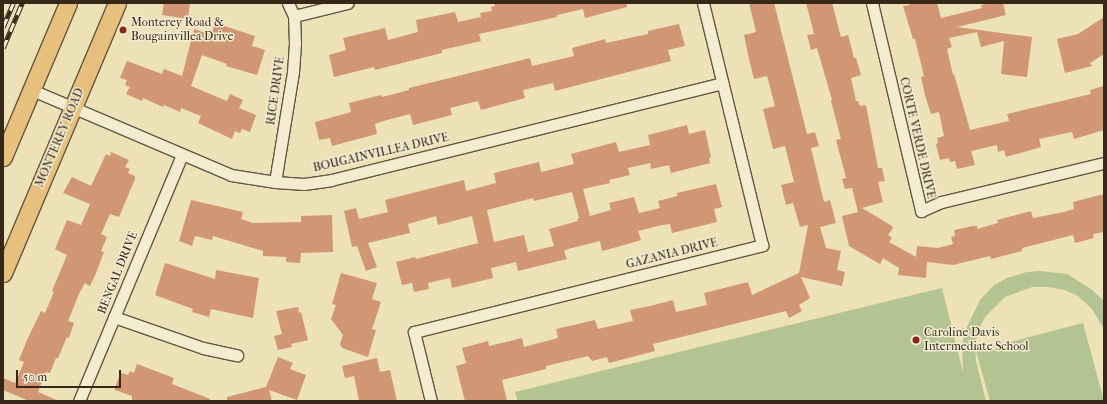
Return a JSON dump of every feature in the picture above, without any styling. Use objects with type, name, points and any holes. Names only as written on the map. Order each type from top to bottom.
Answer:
[{"type":"main road","points":[[3,157],[68,3]]},
{"type":"main road","name":"MONTEREY ROAD","points":[[3,273],[117,3]]},
{"type":"street","name":"RICE DRIVE","points":[[276,182],[293,72],[295,44],[294,16],[288,3]]},
{"type":"street","points":[[294,16],[347,3]]},
{"type":"street","name":"GAZANIA DRIVE","points":[[431,401],[414,332],[762,245],[703,3]]},
{"type":"street","name":"CORTE VERDE DRIVE","points":[[872,3],[921,211],[941,202],[1104,163]]},
{"type":"street","name":"BOUGAINVILLEA DRIVE","points":[[32,90],[231,175],[276,182],[304,184],[331,180],[722,83]]},
{"type":"street","name":"BENGAL DRIVE","points":[[79,401],[182,155]]},
{"type":"street","points":[[114,317],[203,348],[237,355]]},
{"type":"green space","name":"Caroline Davis Intermediate School","points":[[1040,271],[1067,274],[1091,289],[1104,301],[1104,329],[1092,309],[1078,296],[1065,290],[1048,287],[1032,287],[1005,297],[985,317],[978,330],[975,346],[976,361],[986,401],[518,401],[515,392],[942,288],[963,372],[962,344],[965,331],[980,300],[993,286],[1007,278],[1027,272]]},
{"type":"green space","points":[[1083,323],[1104,401],[990,401],[976,351]]},
{"type":"building","points":[[164,3],[190,3],[188,19],[162,15]]},
{"type":"building","points":[[494,3],[627,3],[627,7],[585,18],[583,9],[557,15],[557,17],[479,34],[481,41],[442,50],[442,53],[375,70],[374,67],[334,77],[329,55],[346,50],[343,38],[385,28],[388,40],[418,32],[416,20],[455,12],[458,22],[481,17],[480,13],[492,11],[491,7],[495,6]]},
{"type":"building","points":[[749,3],[774,3],[807,134],[815,132],[819,146],[811,148],[824,202],[830,200],[836,223],[820,227],[826,248],[841,251],[837,270],[845,272],[842,286],[801,277],[810,298],[799,305],[802,311],[789,318],[786,311],[653,344],[655,351],[609,363],[607,357],[592,361],[588,356],[546,366],[546,369],[502,380],[507,401],[465,401],[456,366],[466,363],[462,348],[488,341],[489,346],[522,338],[524,347],[558,338],[556,329],[595,320],[598,329],[633,321],[630,310],[673,300],[676,312],[707,305],[704,293],[748,282],[752,295],[799,273],[808,225],[800,227],[793,203],[786,205],[781,185],[794,182],[785,146],[773,149],[763,109],[775,106],[767,76],[754,79],[744,35],[756,32]]},
{"type":"building","points":[[806,3],[832,3],[841,37],[848,35],[854,58],[856,58],[861,75],[851,78],[856,101],[858,101],[860,106],[866,105],[878,168],[882,168],[885,181],[878,182],[883,202],[862,208],[892,226],[893,228],[888,235],[892,238],[889,242],[916,257],[917,246],[938,248],[953,244],[951,237],[955,236],[954,230],[973,226],[977,226],[977,229],[998,223],[997,220],[1031,211],[1033,218],[1064,212],[1074,209],[1073,202],[1104,194],[1104,232],[1093,234],[1094,238],[1075,243],[1073,235],[1022,248],[1022,251],[991,259],[990,256],[953,265],[927,262],[926,278],[898,275],[899,268],[883,258],[880,264],[849,246],[842,216],[858,212],[852,188],[845,189],[842,179],[846,178],[836,140],[841,139],[832,100],[817,48],[811,50],[807,35],[814,34]]},
{"type":"building","points":[[910,3],[937,3],[941,18],[982,8],[981,5],[989,3],[1003,3],[1006,15],[957,27],[1032,37],[1027,77],[1001,74],[1004,41],[981,47],[977,32],[949,38],[952,47],[947,49],[953,75],[954,74],[970,130],[1009,121],[1007,114],[1091,94],[1090,90],[1104,86],[1104,130],[1074,139],[1072,132],[1039,139],[1041,147],[1006,157],[1004,150],[998,152],[997,145],[971,151],[975,165],[957,169],[955,161],[950,162],[949,158],[940,160],[936,145],[938,142],[937,138],[944,136],[939,112],[931,114],[925,95],[921,77],[924,76],[915,39],[913,39],[903,6],[910,5]]},
{"type":"building","points":[[1104,17],[1104,54],[1090,63],[1092,66],[1065,73],[1057,39],[1078,34]]},
{"type":"building","points":[[215,23],[255,36],[252,46],[265,50],[257,75],[226,66],[227,64],[202,55],[191,86],[227,101],[230,94],[243,100],[239,108],[256,115],[250,132],[242,129],[240,133],[235,131],[232,139],[198,123],[201,116],[181,108],[180,112],[164,105],[163,107],[143,98],[142,101],[126,94],[130,87],[125,85],[127,80],[120,78],[127,61],[162,74],[164,69],[182,76],[194,29],[211,35]]},
{"type":"building","points":[[679,24],[685,46],[668,50],[671,61],[555,91],[553,83],[523,90],[525,98],[481,110],[478,101],[450,108],[452,115],[413,125],[410,114],[375,124],[377,134],[332,146],[330,138],[319,140],[315,122],[351,112],[349,103],[381,95],[382,97],[409,90],[409,88],[530,58],[532,66],[574,56],[572,48],[605,39],[606,43],[648,34],[648,31]]},
{"type":"building","points":[[687,125],[689,134],[705,130],[711,157],[709,158],[710,163],[671,173],[669,165],[651,169],[650,163],[628,168],[630,175],[609,180],[610,183],[583,189],[590,216],[611,210],[609,203],[634,197],[639,213],[660,208],[658,201],[677,196],[677,193],[716,184],[722,207],[714,209],[717,222],[672,233],[670,224],[662,225],[638,231],[641,240],[617,247],[602,251],[600,241],[564,251],[567,259],[518,271],[516,262],[491,268],[493,278],[452,288],[450,278],[428,283],[429,289],[414,292],[412,283],[402,285],[396,262],[415,257],[416,259],[478,243],[472,216],[438,225],[436,216],[408,224],[410,233],[368,243],[377,267],[366,271],[357,246],[352,247],[344,211],[356,208],[359,219],[388,212],[385,200],[464,180],[466,191],[496,183],[494,173],[539,162],[541,172],[574,164],[571,154],[616,142],[619,152],[650,145],[648,135]],"holes":[[[572,192],[579,218],[577,219],[578,221],[549,229],[554,246],[528,252],[524,235],[494,242],[487,210],[533,198],[534,201]]]},
{"type":"building","points":[[111,152],[129,160],[125,167],[130,169],[128,173],[135,176],[135,179],[119,217],[110,214],[101,234],[107,237],[101,251],[104,252],[96,273],[90,286],[85,283],[79,294],[68,321],[74,323],[69,338],[67,337],[50,373],[46,372],[38,392],[59,401],[29,401],[3,390],[3,378],[15,383],[24,362],[19,360],[27,340],[41,311],[45,313],[54,292],[52,291],[67,255],[55,249],[67,220],[81,225],[90,204],[63,193],[72,177],[91,186],[106,154],[110,156]]},
{"type":"building","points":[[191,200],[243,212],[241,219],[253,223],[301,222],[301,216],[332,215],[333,252],[301,253],[300,263],[286,262],[286,257],[263,256],[263,251],[213,236],[212,240],[195,236],[192,246],[179,241]]},
{"type":"building","points":[[165,263],[215,279],[216,270],[259,278],[253,318],[211,309],[209,317],[192,312],[193,309],[155,295]]},
{"type":"building","points":[[341,273],[377,283],[372,299],[381,302],[372,329],[376,330],[368,357],[342,348],[340,344],[343,335],[331,319],[336,305],[332,304]]},
{"type":"building","points":[[298,307],[299,313],[301,312],[308,340],[291,344],[292,347],[278,350],[274,336],[282,334],[276,311]]},
{"type":"building","points":[[278,357],[293,363],[290,369],[306,375],[297,400],[269,390],[272,401],[227,401],[227,397],[266,387]]},
{"type":"building","points":[[377,358],[380,372],[390,370],[397,401],[359,401],[354,376],[345,378],[342,366]]},
{"type":"building","points":[[137,364],[174,378],[172,384],[210,399],[210,401],[132,401],[132,396],[115,390],[115,387],[121,373],[128,375],[130,371],[134,373]]},
{"type":"railway","points":[[3,27],[13,3]]},
{"type":"railway","points":[[3,48],[22,3]]},
{"type":"place","name":"Monterey Road & Bougainvillea Drive","points":[[123,30]]},
{"type":"place","name":"Caroline Davis Intermediate School","points":[[916,340]]}]
